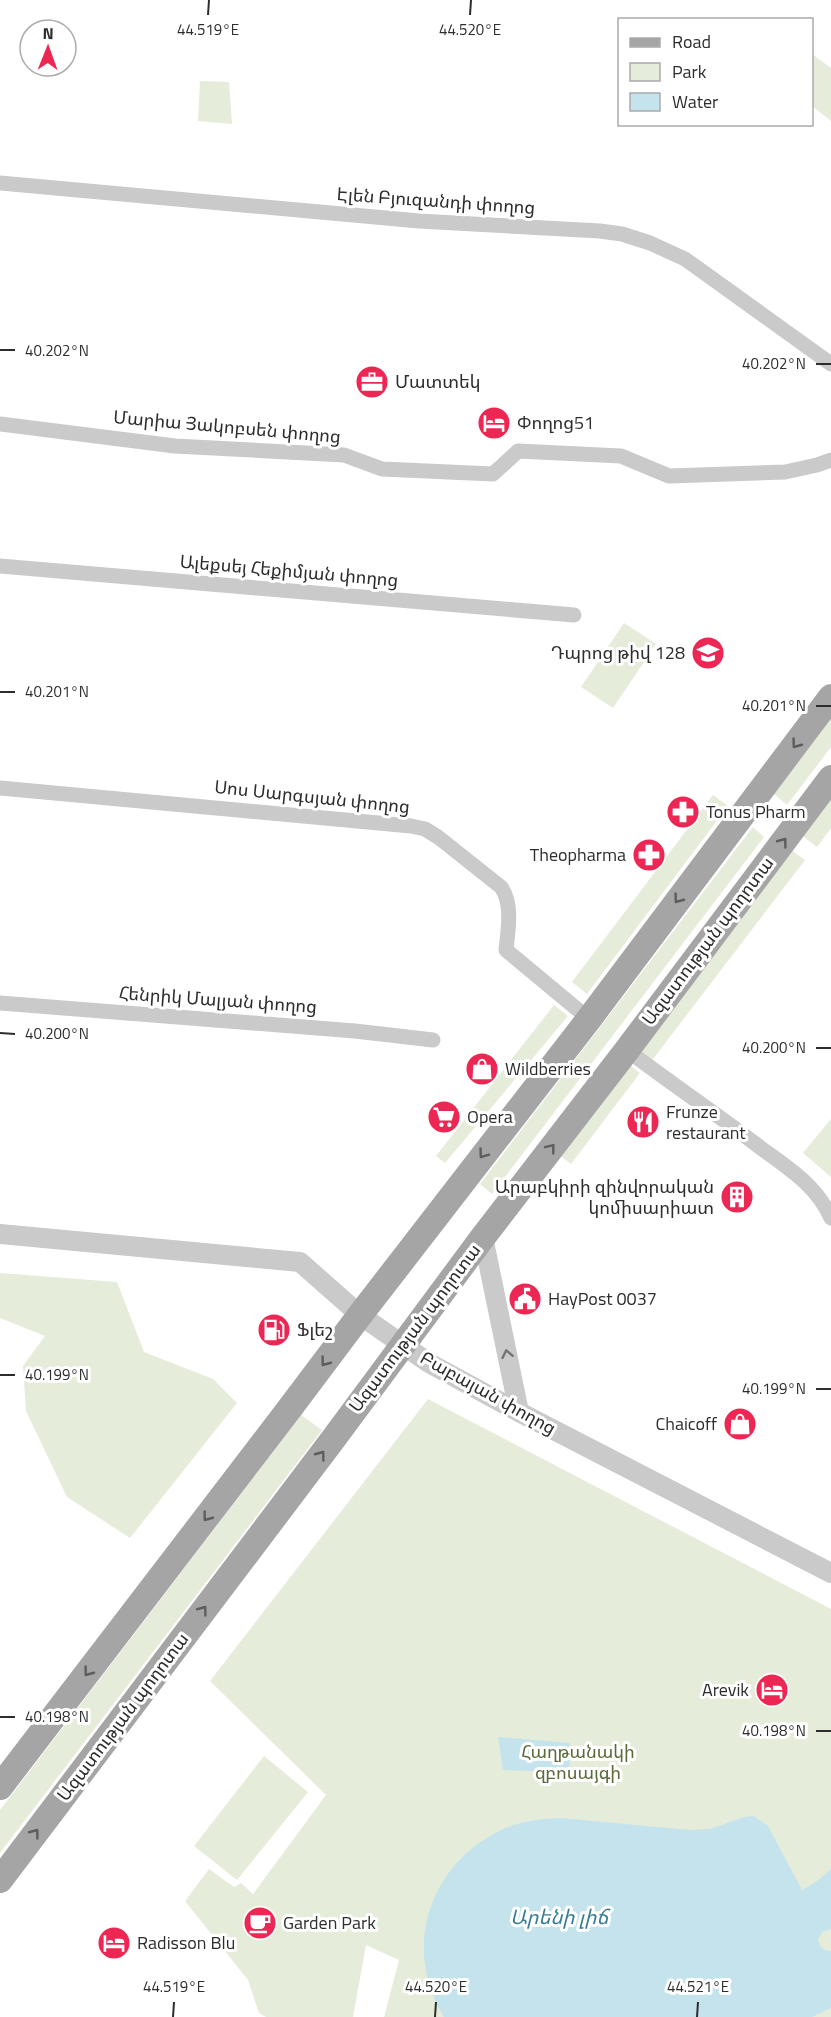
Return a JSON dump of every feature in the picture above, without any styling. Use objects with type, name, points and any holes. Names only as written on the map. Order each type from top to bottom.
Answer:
[{"type":"main road","points":[[0,1787],[589,1019],[831,697]]},
{"type":"main road","name":"Ազատության պողոտա","points":[[0,1880],[831,778]]},
{"type":"street","name":"Էլեն Բյուզանդի փողոց","points":[[0,183],[419,221],[622,234],[650,243],[685,259],[831,364]]},
{"type":"street","name":"Մարիա Յակոբսեն փողոց","points":[[0,424],[175,446],[344,455],[382,469],[482,474],[493,474],[518,451],[621,456],[669,476],[785,472],[831,460]]},
{"type":"street","name":"Ալեքսեյ Հեքիմյան փողոց","points":[[0,566],[574,615]]},
{"type":"street","name":"Սոս Սարգսյան փողոց","points":[[0,788],[425,829],[501,887],[508,896],[506,950],[589,1019]]},
{"type":"street","name":"Հենրիկ Մալյան փողոց","points":[[0,1003],[355,1030],[433,1040]]},
{"type":"street","points":[[627,1050],[717,1114],[811,1186],[831,1218]]},
{"type":"street","name":"Բաբայան փողոց","points":[[0,1234],[300,1262],[360,1315],[429,1363],[831,1573]]},
{"type":"street","points":[[483,1237],[519,1412]]},
{"type":"green space","points":[[813,55],[831,68],[831,121],[813,107]]},
{"type":"green space","points":[[200,81],[229,82],[232,124],[198,121]]},
{"type":"green space","points":[[624,623],[656,644],[613,708],[581,687]]},
{"type":"green space","points":[[831,719],[831,747],[787,805],[774,794]]},
{"type":"green space","points":[[831,794],[831,828],[817,847],[801,835]]},
{"type":"green space","points":[[713,795],[728,806],[587,994],[572,982]]},
{"type":"green space","points":[[753,827],[764,837],[492,1194],[480,1184]]},
{"type":"green space","points":[[788,848],[805,860],[650,1063],[634,1051]]},
{"type":"green space","points":[[554,1005],[568,1016],[445,1163],[436,1156]]},
{"type":"green space","points":[[626,1062],[640,1073],[571,1164],[557,1153]]},
{"type":"green space","points":[[831,1119],[831,1177],[803,1153]]},
{"type":"green space","points":[[0,1273],[117,1282],[144,1352],[213,1379],[237,1403],[130,1538],[67,1497],[26,1411],[23,1366],[45,1336],[0,1318]]},
{"type":"green space","name":"Հաղթանակի զբոսայգի","points":[[428,1399],[831,1609],[831,2017],[384,2017],[399,1960],[366,1945],[353,2017],[266,2017],[259,2013],[248,1980],[185,1901],[209,1869],[234,1887],[241,1883],[253,1894],[326,1795],[210,1681]]},
{"type":"green space","points":[[301,1415],[322,1430],[0,1853],[0,1810]]},
{"type":"green space","points":[[264,1756],[308,1792],[237,1880],[194,1846]]},
{"type":"water","points":[[498,1737],[570,1743],[569,1772],[503,1770]]},
{"type":"water","name":"Արենի լիճ","points":[[754,1816],[768,1826],[802,1890],[831,1869],[831,1929],[822,1932],[818,1940],[822,1948],[831,1951],[831,2008],[812,2017],[444,2017],[431,1991],[425,1965],[424,1938],[429,1912],[439,1888],[455,1865],[475,1846],[506,1828],[545,1819],[561,1818],[690,1830],[710,1829],[744,1817]]},
{"type":"place","name":"Մատտեկ","points":[[372,382]]},
{"type":"place","name":"Փողոց51","points":[[494,423]]},
{"type":"place","name":"Դպրոց թիվ 128","points":[[708,653]]},
{"type":"place","name":"Tonus Pharm","points":[[683,812]]},
{"type":"place","name":"Theopharma","points":[[649,855]]},
{"type":"place","name":"Wildberries","points":[[482,1069]]},
{"type":"place","name":"Opera","points":[[444,1117]]},
{"type":"place","name":"Frunze restaurant","points":[[643,1122]]},
{"type":"place","name":"Արաբկիրի զինվորական կոմիսարիատ","points":[[737,1197]]},
{"type":"place","name":"HayPost 0037","points":[[525,1299]]},
{"type":"place","name":"Ֆլեշ","points":[[274,1330]]},
{"type":"place","name":"Chaicoff","points":[[740,1424]]},
{"type":"place","name":"Arevik","points":[[772,1690]]},
{"type":"place","name":"Garden Park","points":[[260,1923]]},
{"type":"place","name":"Radisson Blu","points":[[114,1943]]}]
